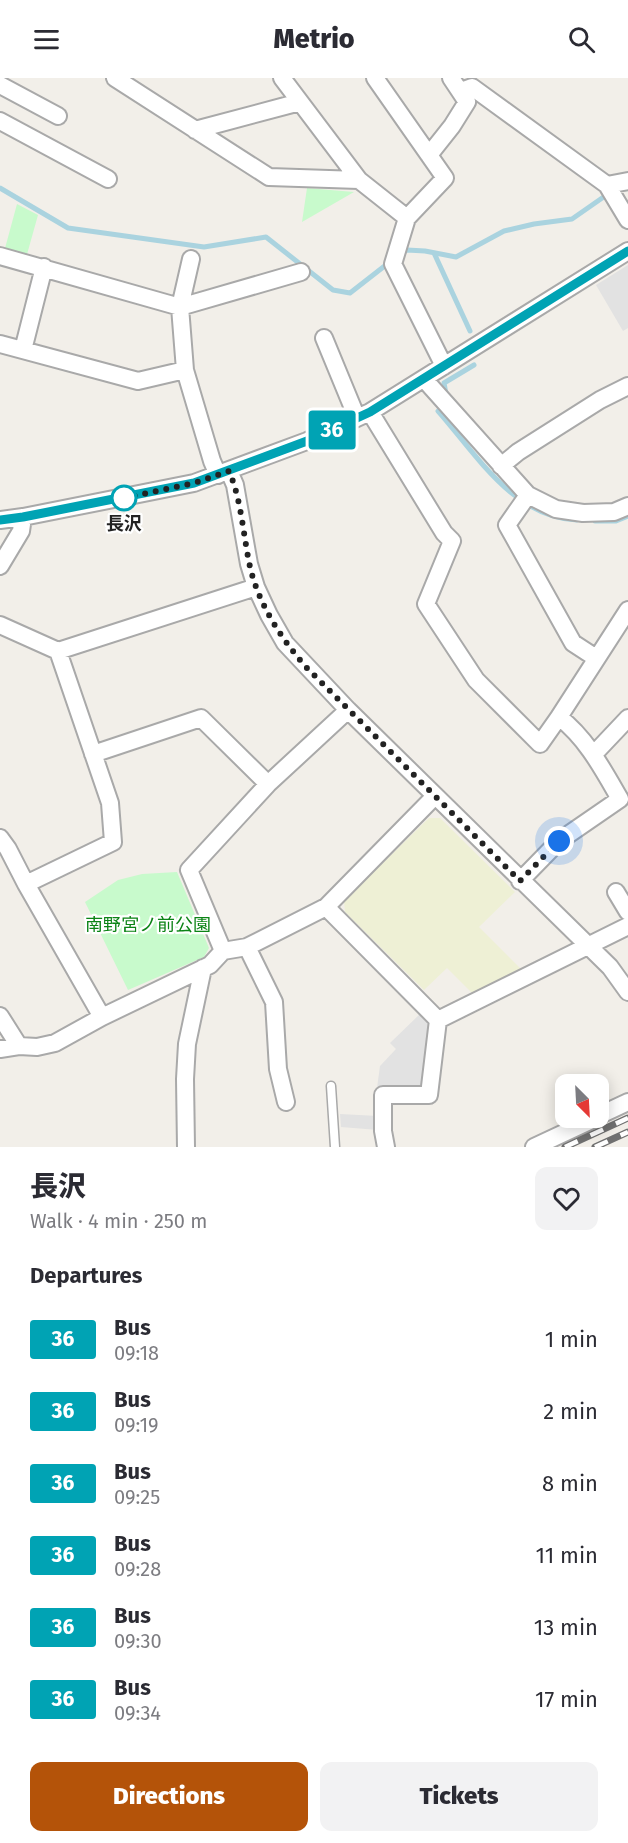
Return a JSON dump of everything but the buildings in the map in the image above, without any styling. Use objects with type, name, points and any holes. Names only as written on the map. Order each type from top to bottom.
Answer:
[{"type":"street","points":[[115,78],[268,177],[359,180]]},
{"type":"street","points":[[282,78],[359,180],[407,218]]},
{"type":"street","points":[[375,78],[445,178],[407,218],[395,258],[444,366]]},
{"type":"street","points":[[0,85],[58,116]]},
{"type":"street","points":[[429,155],[467,102],[456,85]]},
{"type":"street","points":[[456,85],[472,87],[607,185],[628,220]]},
{"type":"street","points":[[195,130],[300,102]]},
{"type":"street","points":[[0,122],[108,179]]},
{"type":"street","points":[[607,185],[628,181]]},
{"type":"street","points":[[0,520],[156,492],[224,473],[307,441],[364,415],[628,251]]},
{"type":"street","points":[[0,256],[180,307],[301,272]]},
{"type":"street","points":[[191,259],[180,307],[185,370],[212,461],[235,485],[249,564],[256,587],[285,644],[520,881],[610,966],[628,992]]},
{"type":"street","points":[[23,350],[44,267]]},
{"type":"street","points":[[324,338],[364,415],[444,533],[452,541],[426,604],[476,680],[540,744],[628,610]]},
{"type":"street","points":[[0,344],[138,381],[185,370]]},
{"type":"street","points":[[424,379],[528,495],[556,509],[582,513],[614,512],[628,506]]},
{"type":"street","points":[[501,466],[518,452],[600,400],[628,386]]},
{"type":"street","points":[[528,495],[507,525],[573,643],[597,658]]},
{"type":"street","points":[[0,566],[21,531],[23,517]]},
{"type":"street","points":[[0,625],[58,651],[256,587]]},
{"type":"street","points":[[26,884],[113,842],[110,803],[58,651]]},
{"type":"street","points":[[223,951],[189,870],[268,784],[348,710]]},
{"type":"street","points":[[520,881],[559,841],[620,799],[594,754],[575,729],[559,717]]},
{"type":"street","points":[[93,754],[201,718],[268,784]]},
{"type":"street","points":[[594,754],[628,718]]},
{"type":"street","points":[[0,1049],[19,1046],[37,1047],[55,1043],[102,1017],[210,965],[223,951],[247,947],[326,907],[435,796]]},
{"type":"street","points":[[0,838],[102,1017]]},
{"type":"street","points":[[615,892],[628,912]]},
{"type":"street","points":[[326,907],[438,1020]]},
{"type":"street","points":[[438,1020],[628,926]]},
{"type":"street","points":[[247,947],[274,1002],[278,1069],[286,1102]]},
{"type":"street","points":[[186,1147],[187,1044],[203,968]]},
{"type":"street","points":[[0,1016],[19,1046]]},
{"type":"street","points":[[386,1147],[383,1131],[383,1095],[429,1095],[438,1020]]},
{"type":"street","points":[[609,1111],[628,1102]]},
{"type":"street","points":[[534,1147],[574,1128]]},
{"type":"lane","points":[[332,1086],[334,1147]]},
{"type":"green space","points":[[307,188],[354,192],[302,222]]},
{"type":"green space","points":[[17,204],[38,215],[26,258],[4,252]]},
{"type":"green space","points":[[429,818],[440,818],[515,892],[479,927],[523,971],[473,994],[447,968],[424,990],[345,912],[344,901]]},
{"type":"green space","name":"南野宮ノ前公園","points":[[177,872],[209,948],[204,957],[128,990],[85,902],[118,880],[142,874]]},
{"type":"shaded area","points":[[628,265],[628,328],[623,331],[596,285]]},
{"type":"shaded area","points":[[420,1014],[432,1025],[422,1088],[394,1092],[377,1088],[380,1066],[396,1049],[390,1043]]},
{"type":"shaded area","points":[[340,1114],[378,1116],[378,1130],[341,1127]]},
{"type":"waterway","points":[[0,188],[68,228],[204,247],[266,237],[333,290],[350,293],[391,261]]},
{"type":"waterway","points":[[401,254],[407,250],[456,257],[504,231],[572,219],[605,196]]},
{"type":"waterway","points":[[434,253],[470,331]]},
{"type":"waterway","points":[[446,394],[444,383],[474,365]]},
{"type":"waterway","points":[[438,411],[482,464],[515,496],[554,517],[577,520]]},
{"type":"waterway","points":[[595,521],[616,521],[628,516]]},
{"type":"railway","points":[[565,1147],[628,1118]]},
{"type":"railway","points":[[595,1147],[628,1132]]},
{"type":"bus line","name":"36","points":[[0,520],[194,483],[307,441],[370,412],[628,251]]},
{"type":"place","name":"長沢","points":[[124,498]]},
{"type":"route","points":[[124,498],[194,483],[229,471],[235,485],[249,564],[256,587],[285,644],[520,881],[559,841]]}]
